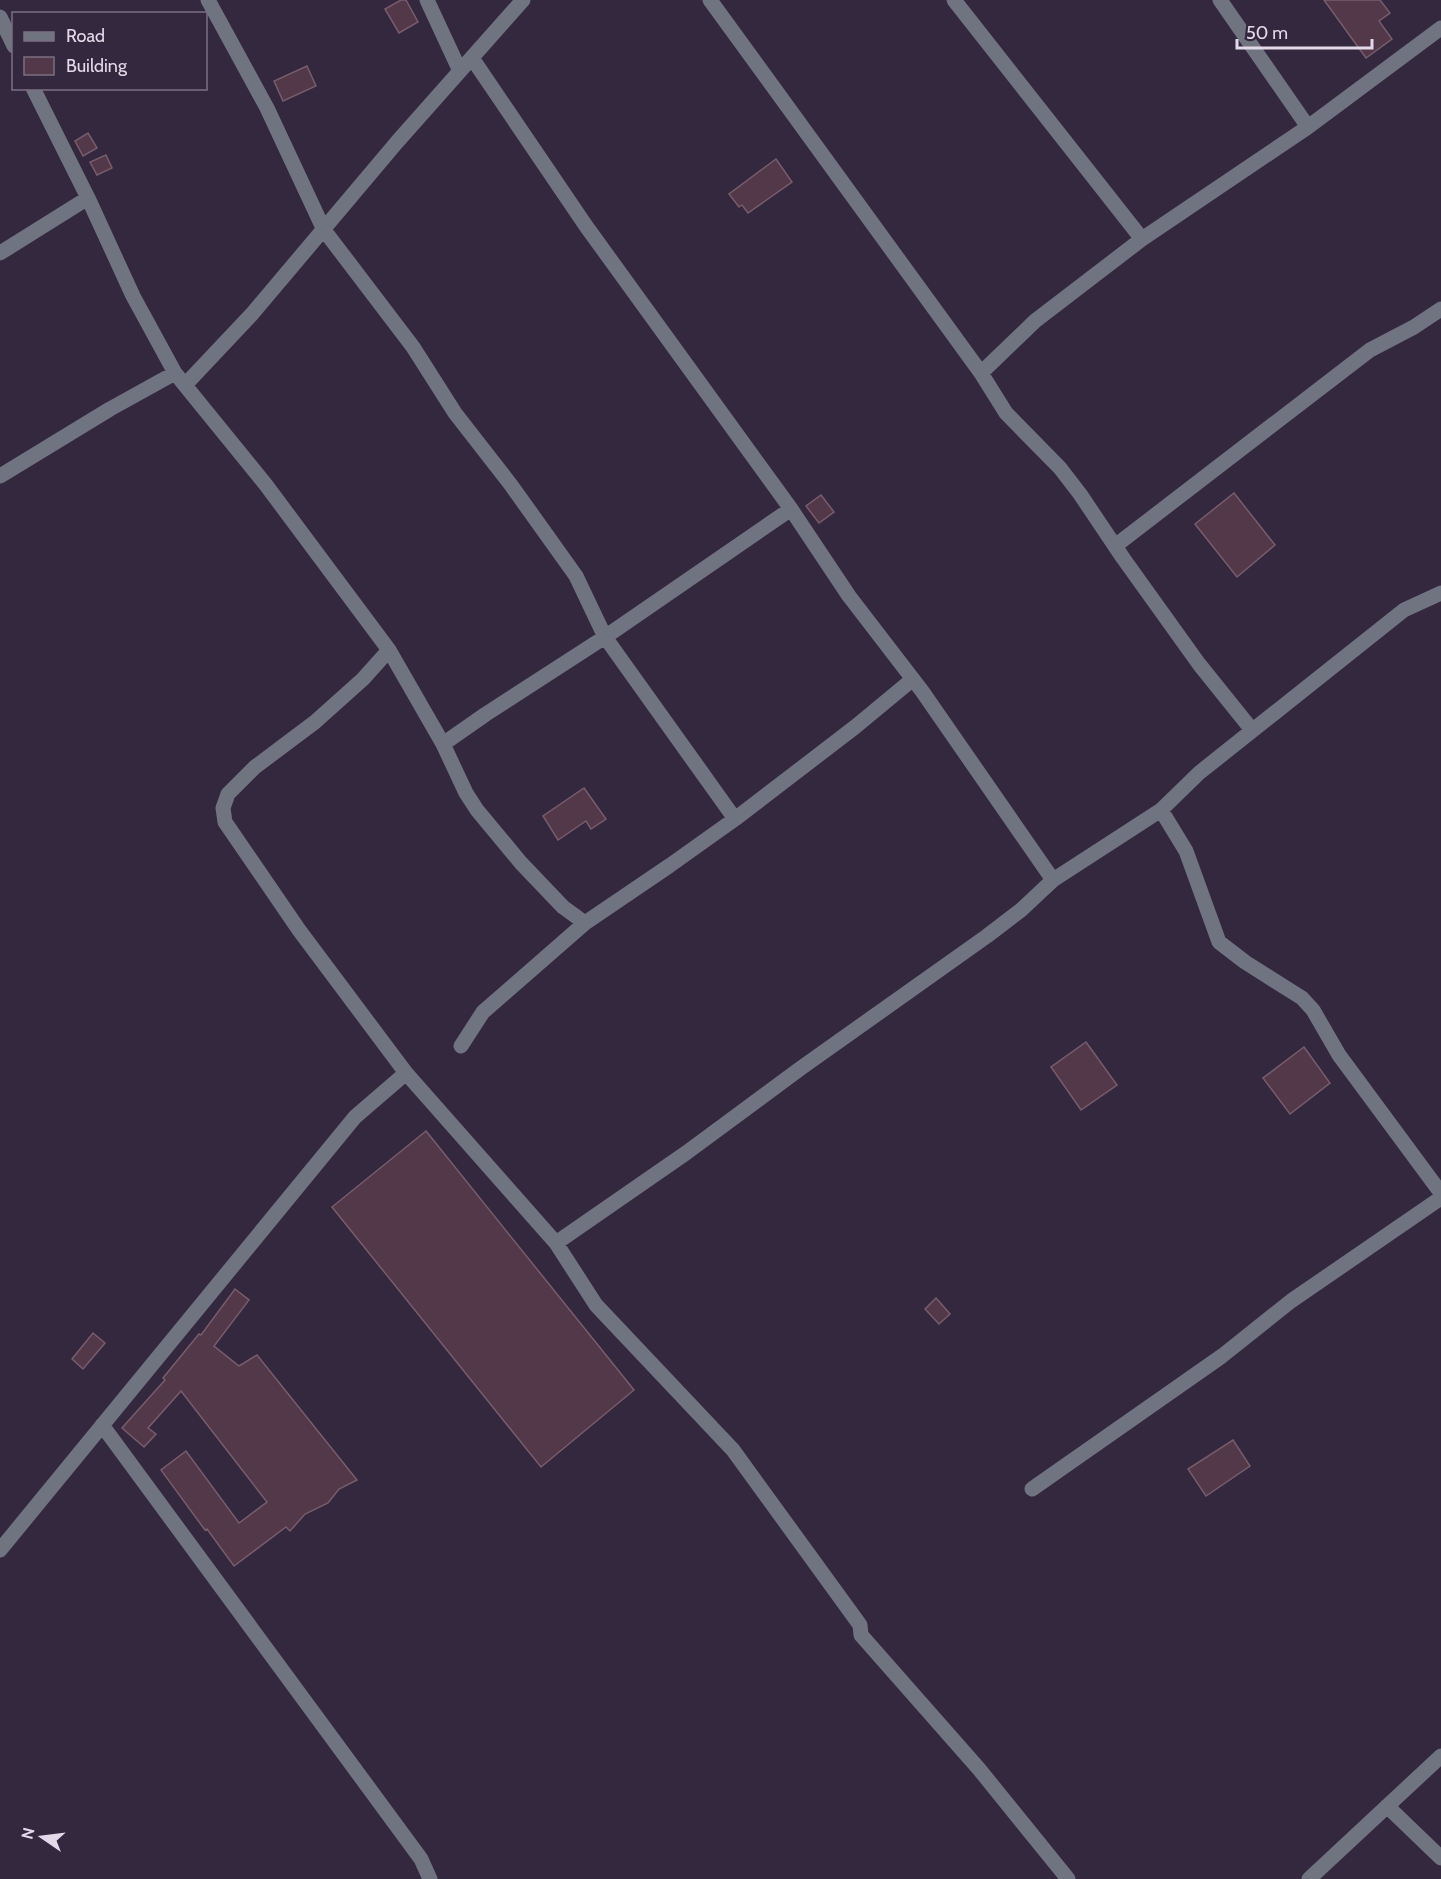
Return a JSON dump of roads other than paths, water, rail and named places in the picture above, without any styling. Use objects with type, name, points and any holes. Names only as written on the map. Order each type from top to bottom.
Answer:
[{"type":"street","points":[[208,0],[267,108],[324,230],[413,347],[455,413],[511,485],[576,576],[605,637],[735,819]]},
{"type":"street","points":[[427,0],[460,71]]},
{"type":"street","points":[[185,385],[252,314],[397,142],[522,0]]},
{"type":"street","points":[[710,0],[981,373],[1006,413],[1060,468],[1199,664],[1252,730]]},
{"type":"street","points":[[954,0],[1142,240]]},
{"type":"street","points":[[1220,0],[1308,127]]},
{"type":"street","points":[[0,17],[12,42]]},
{"type":"street","points":[[981,373],[1035,321],[1142,240],[1308,127],[1441,28]]},
{"type":"street","points":[[472,58],[586,226],[791,508],[849,596],[913,679],[1053,880]]},
{"type":"street","points":[[34,90],[88,198],[133,296],[175,373],[266,485],[389,650],[443,744],[466,793],[477,810],[521,863],[562,907],[585,923]]},
{"type":"street","points":[[0,253],[88,198]]},
{"type":"street","points":[[1115,546],[1370,350],[1414,327],[1441,309]]},
{"type":"street","points":[[0,476],[175,373]]},
{"type":"street","points":[[443,744],[605,637],[791,508]]},
{"type":"street","points":[[556,1243],[686,1153],[987,936],[1021,910],[1053,880],[1161,810],[1199,773],[1404,610],[1441,592]]},
{"type":"street","points":[[389,650],[363,679],[315,722],[255,766],[228,794],[223,808],[225,822],[299,930],[406,1073],[556,1243],[596,1305],[733,1450],[860,1625],[861,1635],[979,1769],[1068,1879]]},
{"type":"street","points":[[461,1046],[483,1012],[585,923],[669,867],[735,819],[855,727],[913,679]]},
{"type":"street","points":[[1161,810],[1186,851],[1219,942],[1245,962],[1302,998],[1313,1010],[1339,1055],[1441,1193]]},
{"type":"street","points":[[0,1550],[355,1117],[406,1073]]},
{"type":"street","points":[[1032,1489],[1222,1356],[1291,1301],[1441,1198]]},
{"type":"street","points":[[102,1425],[421,1858],[430,1879]]},
{"type":"street","points":[[1309,1879],[1441,1756]]},
{"type":"street","points":[[1387,1806],[1441,1858]]}]
